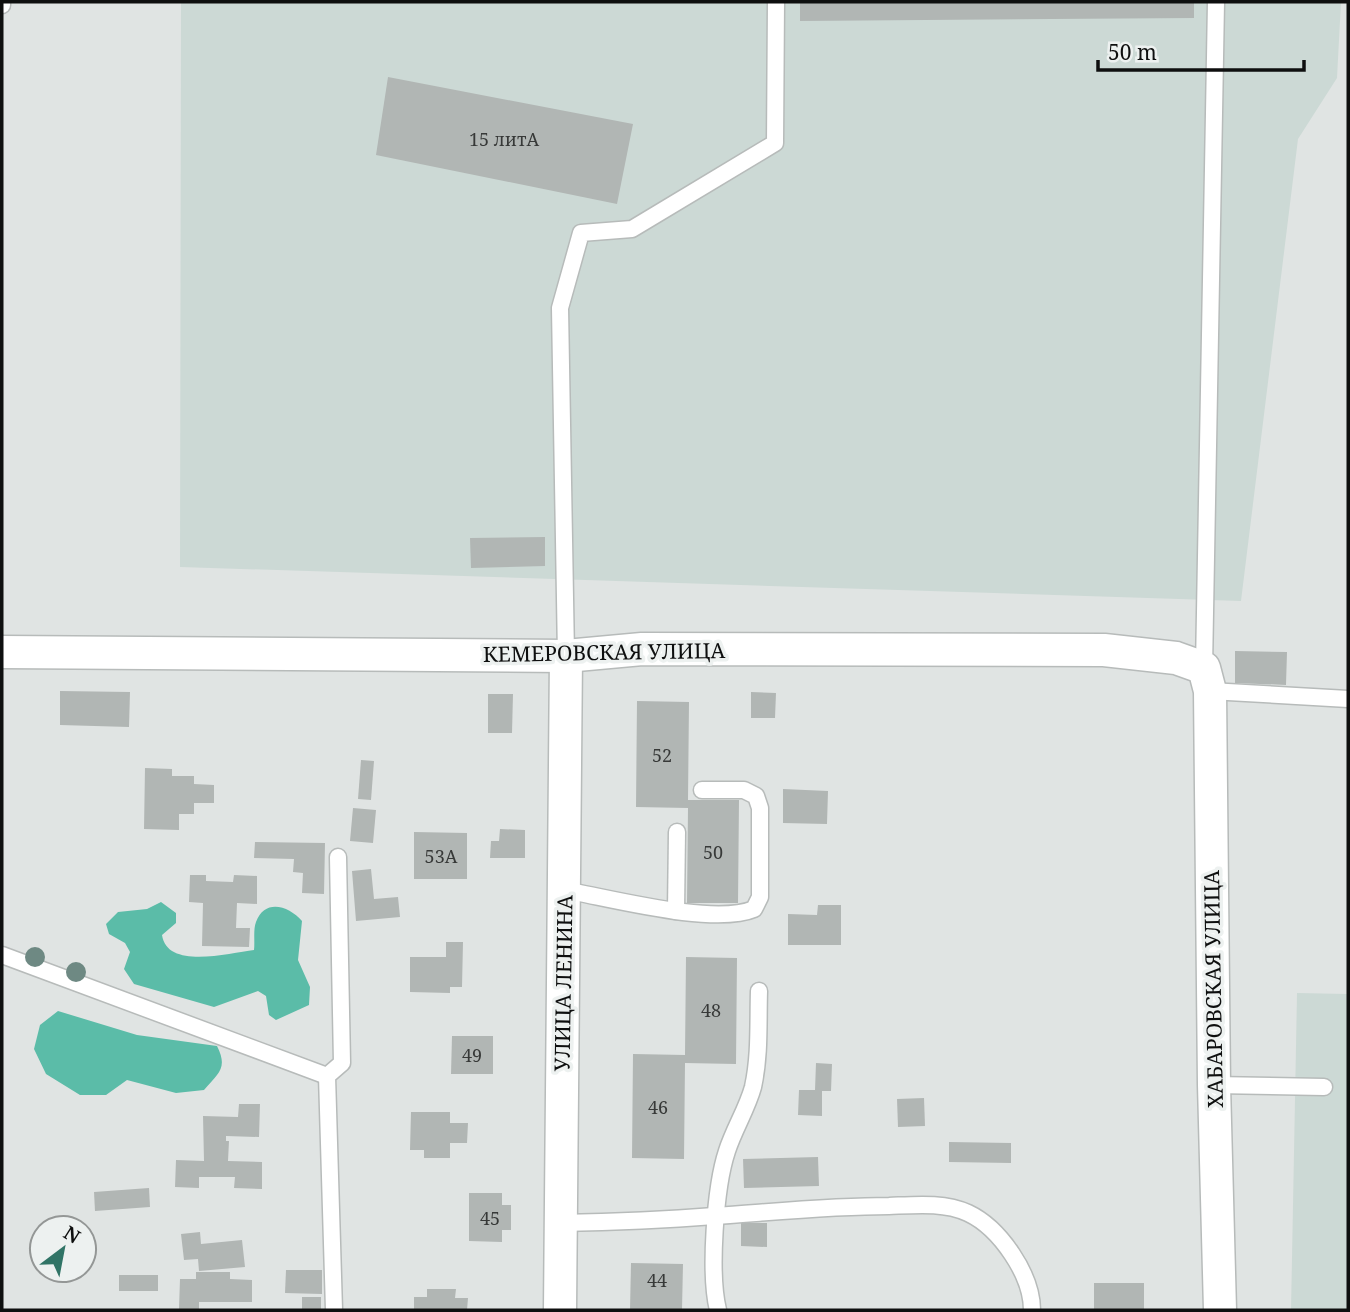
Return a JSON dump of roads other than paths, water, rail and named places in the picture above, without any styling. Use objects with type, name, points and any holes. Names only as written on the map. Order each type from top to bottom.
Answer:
[{"type":"street","name":"КЕМЕРОВСКАЯ УЛИЦА","points":[[2,652],[566,656],[642,649],[1104,650],[1176,658],[1207,679]]},
{"type":"street","name":"УЛИЦА ЛЕНИНА","points":[[560,1310],[566,656]]},
{"type":"street","name":"ХАБАРОВСКАЯ УЛИЦА","points":[[1207,679],[1220,1310]]},
{"type":"lane","points":[[566,656],[561,308],[582,233],[632,229],[775,143],[776,2]]},
{"type":"lane","points":[[1216,2],[1207,679],[1348,699]]},
{"type":"lane","points":[[564,890],[694,914],[742,914],[754,909],[760,897],[760,808],[756,796],[744,790],[702,790]]},
{"type":"lane","points":[[676,911],[677,832]]},
{"type":"lane","points":[[327,1076],[342,1063],[338,857]]},
{"type":"lane","points":[[2,955],[327,1076]]},
{"type":"lane","points":[[718,1310],[715,1297],[716,1216],[726,1153],[752,1088],[758,1055],[759,991]]},
{"type":"lane","points":[[327,1076],[334,1310]]},
{"type":"lane","points":[[1214,1085],[1324,1087]]},
{"type":"lane","points":[[561,1223],[640,1222],[830,1206],[940,1205],[967,1212],[989,1225],[1025,1275],[1032,1296],[1032,1310]]}]
